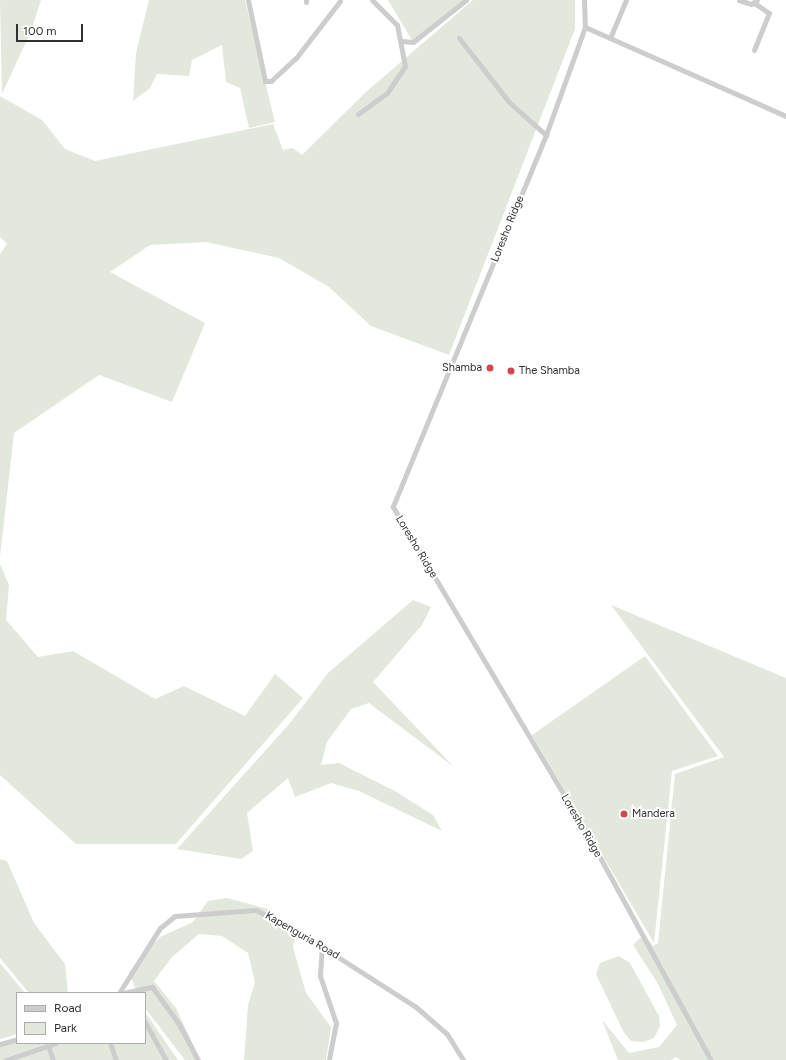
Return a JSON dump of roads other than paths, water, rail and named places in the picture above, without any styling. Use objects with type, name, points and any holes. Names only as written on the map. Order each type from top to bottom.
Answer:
[{"type":"street","points":[[248,0],[265,81],[271,81],[296,58],[340,2]]},
{"type":"street","points":[[358,114],[387,93],[405,66],[402,41],[397,25],[372,0]]},
{"type":"street","points":[[402,41],[413,42],[466,0]]},
{"type":"street","name":"Loresho Ridge","points":[[584,0],[585,27],[546,135],[393,507],[586,832],[711,1060]]},
{"type":"street","points":[[610,38],[626,0]]},
{"type":"street","points":[[739,0],[755,1],[769,13],[754,50]]},
{"type":"street","points":[[585,27],[786,116]]},
{"type":"street","points":[[459,38],[509,102],[546,135]]},
{"type":"street","name":"Kapenguria Road","points":[[120,992],[160,928],[175,916],[256,910],[322,946],[435,1022],[463,1060]]},
{"type":"street","points":[[322,946],[320,976],[336,1023],[329,1060]]},
{"type":"street","points":[[128,992],[152,987],[179,1024],[198,1060]]},
{"type":"street","points":[[146,1024],[166,1060]]},
{"type":"street","points":[[0,1044],[16,1039]]},
{"type":"street","points":[[6,1060],[53,1044]]},
{"type":"street","points":[[110,1044],[116,1060]]},
{"type":"street","points":[[48,1046],[53,1060]]},
{"type":"place","name":"Shamba","points":[[490,368]]},
{"type":"place","name":"The Shamba","points":[[511,371]]},
{"type":"place","name":"Mandera","points":[[624,814]]}]
